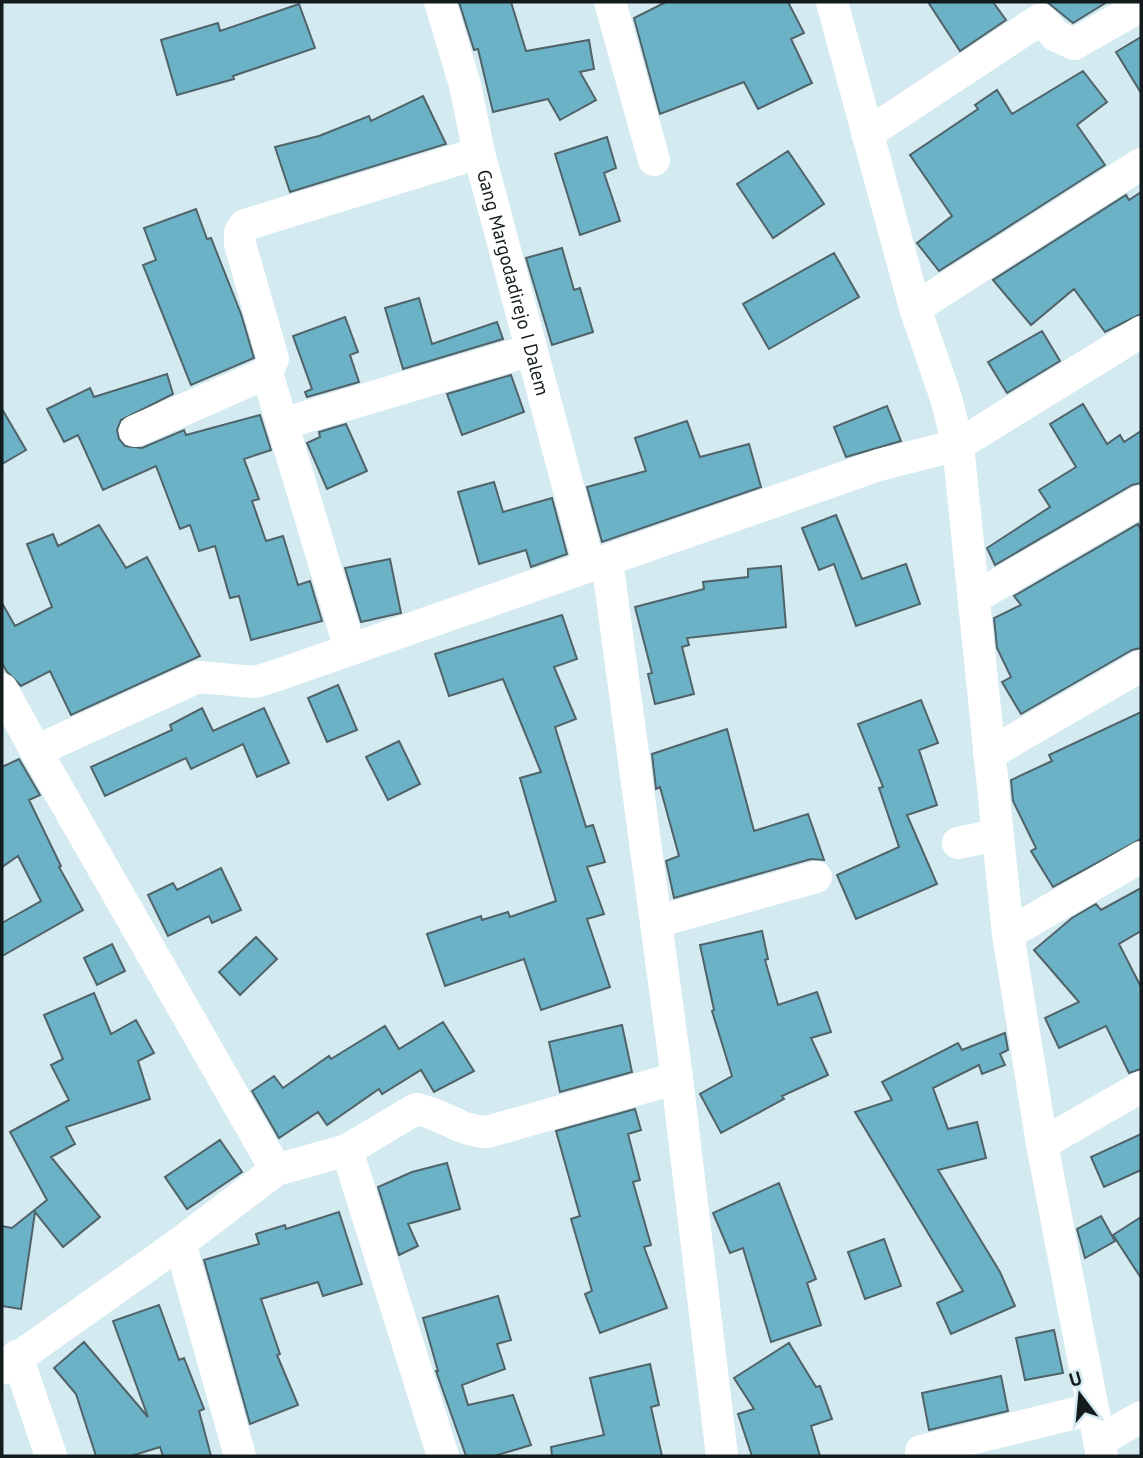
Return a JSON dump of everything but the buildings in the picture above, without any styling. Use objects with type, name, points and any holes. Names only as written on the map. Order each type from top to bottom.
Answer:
[{"type":"street","name":"Gang Margodadirejo I Dalem","points":[[439,2],[465,85],[479,153],[531,350],[598,563],[656,922],[722,1456]]},
{"type":"street","points":[[610,2],[654,160]]},
{"type":"street","points":[[832,2],[915,308],[947,398],[958,445],[1008,934],[1042,1144],[1100,1449],[1141,1417]]},
{"type":"street","points":[[867,134],[1035,10],[1056,36],[1074,44],[1141,6]]},
{"type":"street","points":[[350,649],[267,373],[273,359],[240,244],[240,232],[246,225],[479,153]]},
{"type":"street","points":[[915,308],[1141,164]]},
{"type":"street","points":[[36,751],[198,677],[255,682],[879,465],[958,445],[1141,332]]},
{"type":"street","points":[[282,425],[531,350]]},
{"type":"street","points":[[135,432],[267,373]]},
{"type":"street","points":[[974,598],[1141,501]]},
{"type":"street","points":[[989,754],[1141,666]]},
{"type":"street","points":[[2,688],[276,1170]]},
{"type":"street","points":[[958,844],[998,835]]},
{"type":"street","points":[[1008,934],[1141,857]]},
{"type":"street","points":[[656,922],[816,877]]},
{"type":"street","points":[[51,1456],[10,1362],[180,1243],[276,1170],[347,1150],[416,1109],[429,1111],[470,1132],[487,1132],[677,1078]]},
{"type":"street","points":[[1042,1144],[1141,1087]]},
{"type":"street","points":[[347,1150],[443,1456]]},
{"type":"street","points":[[180,1243],[240,1456]]},
{"type":"street","points":[[921,1451],[1093,1409]]}]
